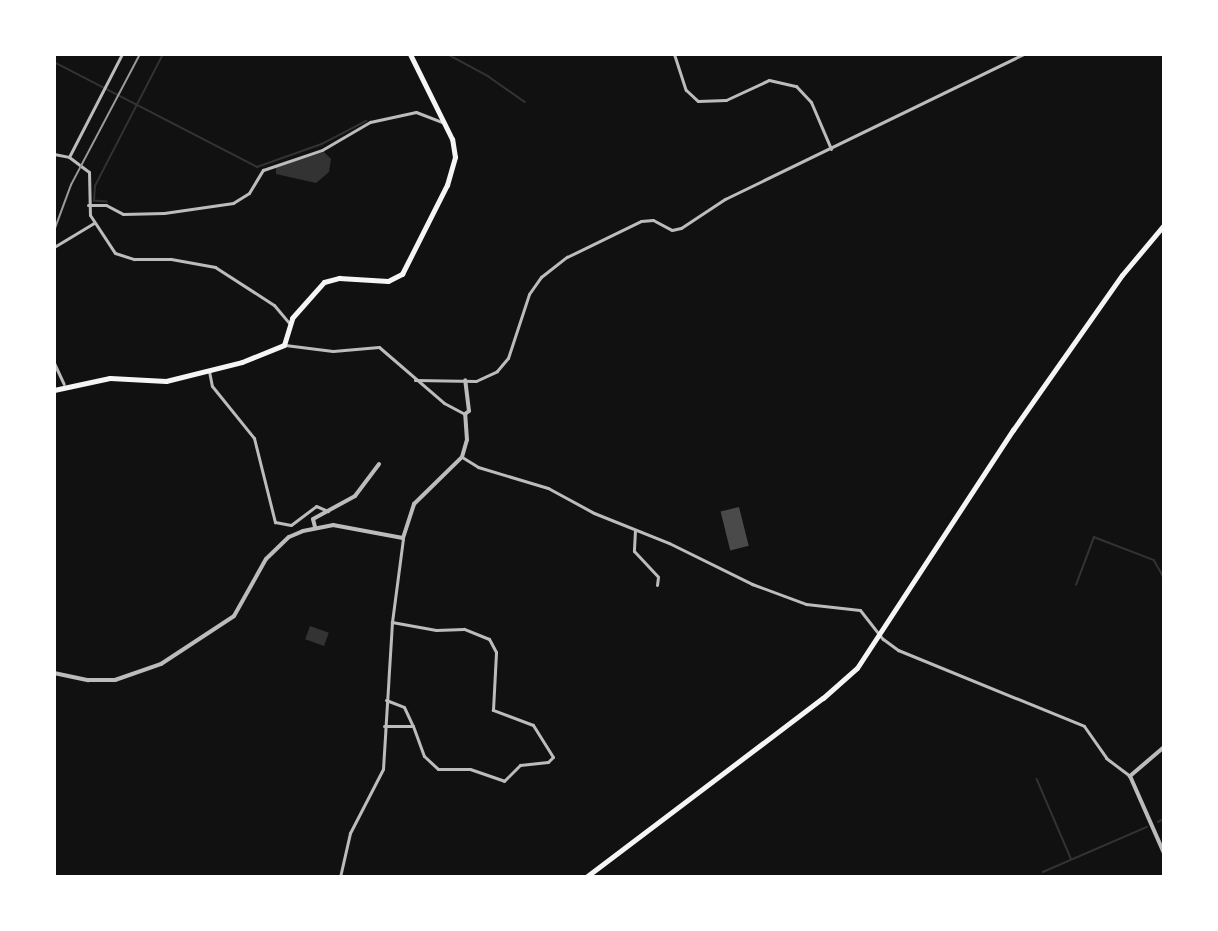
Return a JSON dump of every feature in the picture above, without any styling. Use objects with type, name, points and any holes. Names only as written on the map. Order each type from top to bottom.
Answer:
[{"type":"main road","points":[[54,390],[64,384],[110,378],[166,381],[209,371],[284,345],[289,323],[329,280],[388,281],[402,274],[451,175],[454,147],[410,54]]},
{"type":"main road","points":[[586,877],[839,685],[856,668],[936,543],[1110,292],[1164,225]]},
{"type":"street","points":[[69,157],[122,54]]},
{"type":"street","points":[[674,54],[686,90],[698,101],[726,100],[769,80],[796,86],[811,102],[831,149]]},
{"type":"street","points":[[415,380],[481,379],[504,364],[524,304],[541,278],[558,262],[641,221],[653,220],[672,230],[681,228],[725,199],[1023,54]]},
{"type":"street","points":[[88,205],[106,205],[123,214],[164,213],[233,203],[249,193],[262,170],[322,150],[372,122],[416,112],[444,122]]},
{"type":"street","points":[[54,153],[69,157],[90,175],[88,205],[94,223],[120,256],[171,259],[215,267],[274,305],[289,323]]},
{"type":"street","points":[[54,247],[94,223]]},
{"type":"street","points":[[284,345],[333,351],[379,346],[415,380],[444,403],[465,414]]},
{"type":"street","points":[[54,363],[64,384]]},
{"type":"street","points":[[209,371],[212,386],[254,438],[275,522],[291,525],[316,506],[328,512]]},
{"type":"street","points":[[340,877],[350,833],[381,778],[392,622],[403,538],[414,504],[462,457],[467,440],[465,414],[469,411],[465,380]]},
{"type":"street","points":[[462,457],[478,467],[548,488],[635,530],[790,598],[813,605],[860,610],[888,644],[898,650],[1084,726],[1106,758],[1130,776],[1164,853]]},
{"type":"street","points":[[315,528],[313,519],[355,496],[379,464]]},
{"type":"street","points":[[54,673],[87,680],[115,680],[161,664],[234,616],[270,554],[289,537],[315,528],[348,526],[403,538]]},
{"type":"street","points":[[635,530],[634,551],[658,577],[657,585]]},
{"type":"street","points":[[386,700],[404,707],[424,756],[438,769],[470,769],[504,782],[520,765],[548,762],[553,757],[533,725],[493,710],[496,652],[489,639],[464,629],[436,630],[392,622]]},
{"type":"street","points":[[384,726],[413,726]]},
{"type":"street","points":[[1130,776],[1164,747]]},
{"type":"shaded area","points":[[324,152],[331,159],[329,172],[316,183],[276,174],[276,167]]},
{"type":"shaded area","points":[[310,626],[329,633],[324,646],[305,639]]},
{"type":"building","points":[[739,507],[749,546],[730,550],[721,512]]},
{"type":"waterway","points":[[107,202],[94,201],[95,186],[163,54]]},
{"type":"waterway","points":[[447,54],[488,76],[525,102]]},
{"type":"waterway","points":[[54,62],[257,167],[322,144],[366,121]]},
{"type":"waterway","points":[[1076,585],[1094,537],[1154,560],[1164,577]]},
{"type":"waterway","points":[[1037,779],[1071,858]]},
{"type":"waterway","points":[[1158,822],[1164,819]]},
{"type":"waterway","points":[[1043,872],[1147,827]]},
{"type":"railway","points":[[54,231],[71,185],[140,54]]}]
